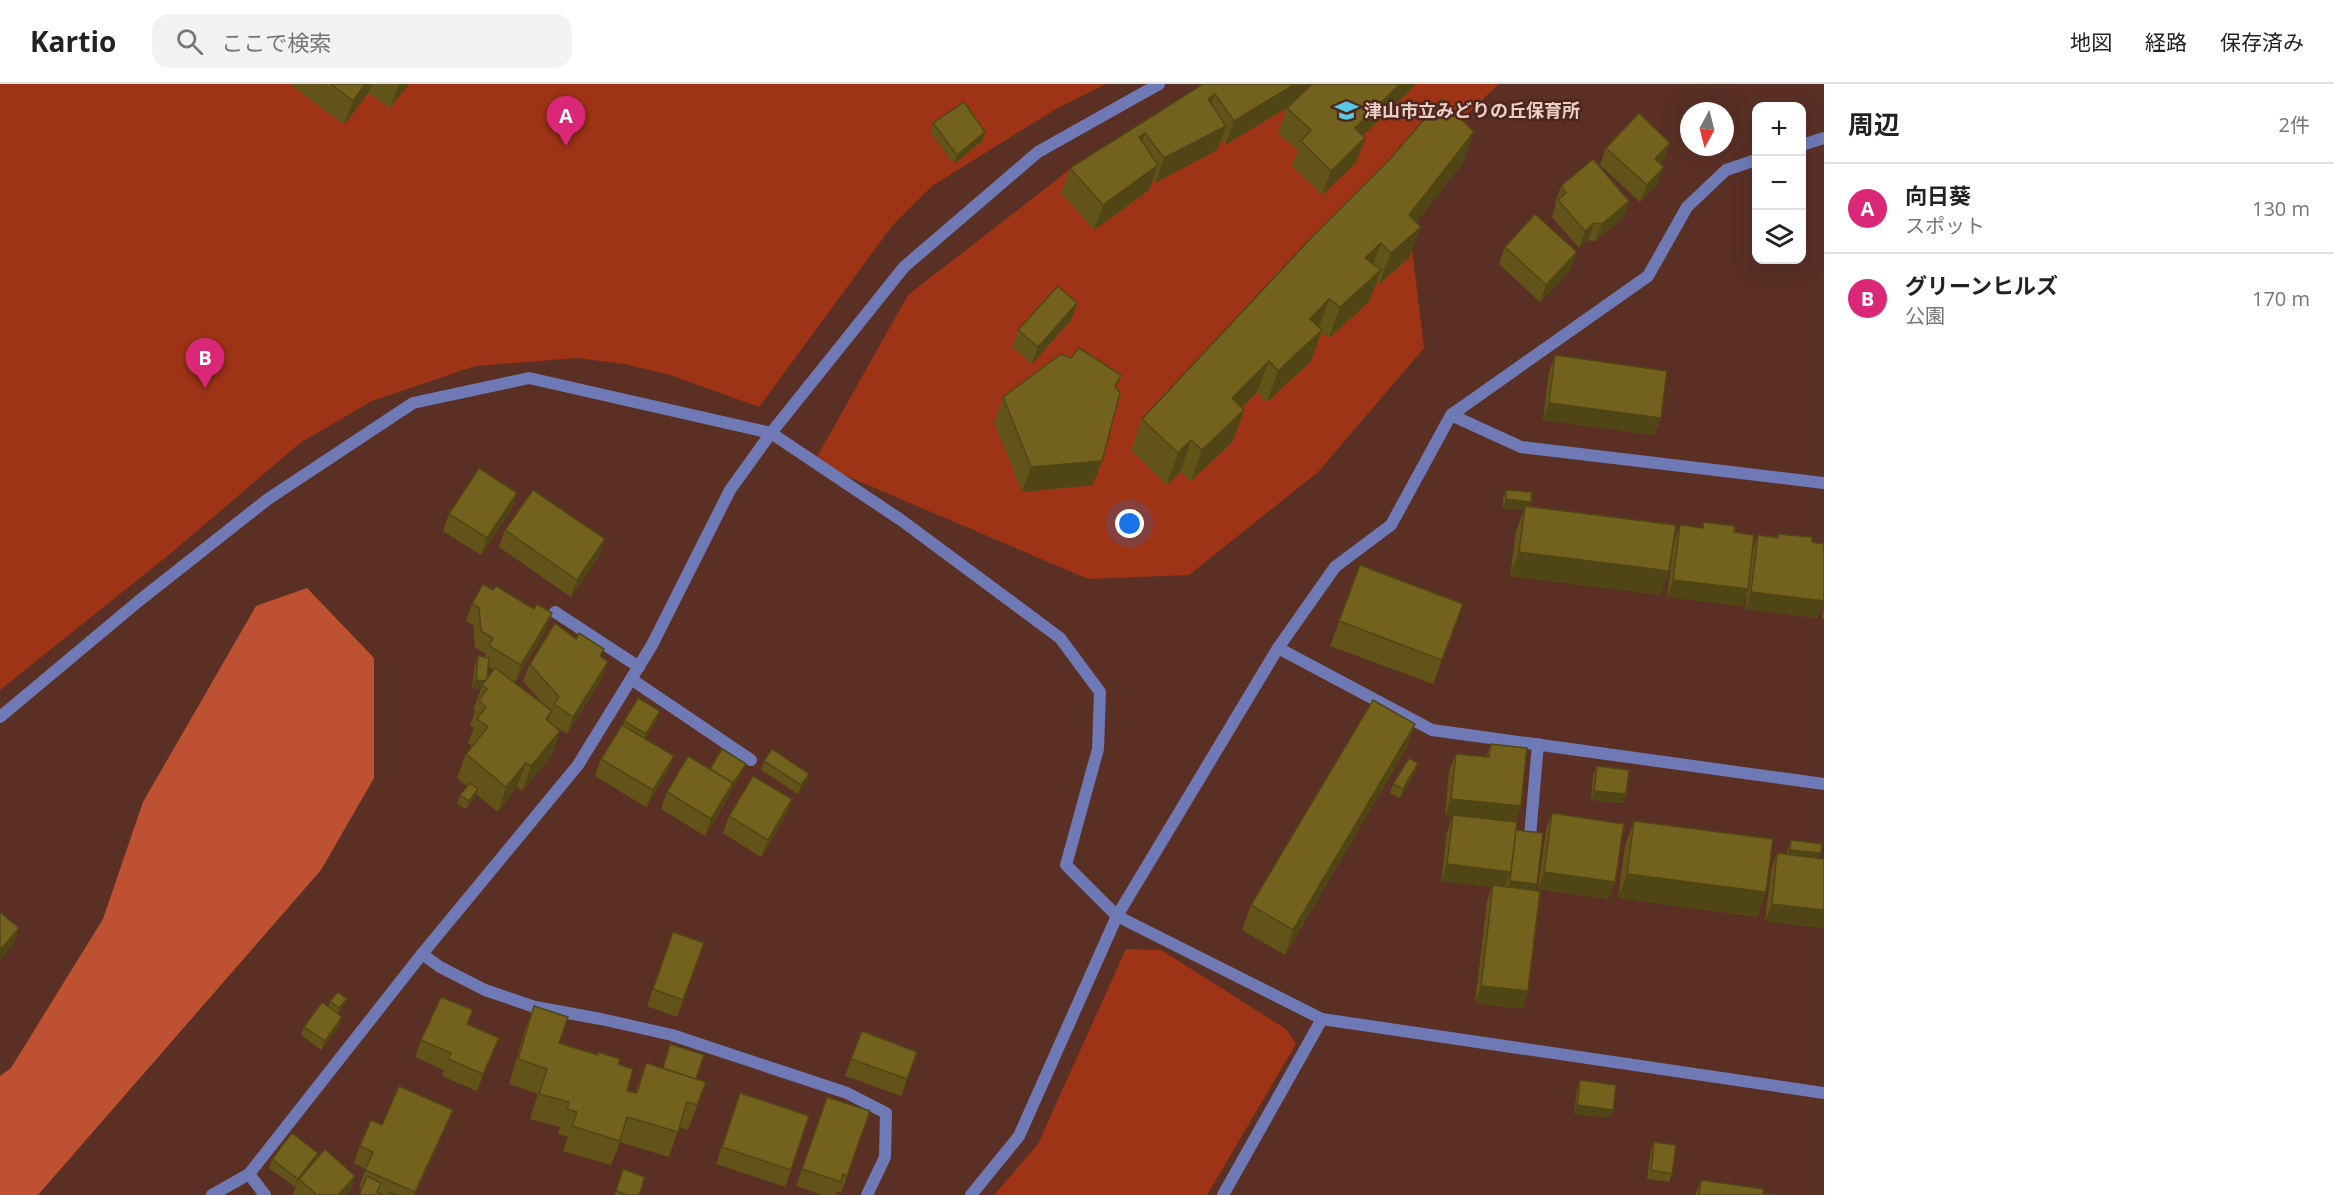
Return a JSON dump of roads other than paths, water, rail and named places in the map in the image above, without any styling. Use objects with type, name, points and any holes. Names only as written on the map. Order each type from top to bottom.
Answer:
[{"type":"street","points":[[213,1195],[249,1174],[422,954],[578,765],[652,645],[730,490],[771,433],[904,267],[1038,152],[1159,84]]},
{"type":"street","points":[[1806,144],[1824,138]]},
{"type":"street","points":[[971,1195],[1019,1136],[1117,916],[1278,648],[1335,567],[1391,525],[1451,415],[1648,276],[1687,207],[1726,170],[1752,161]]},
{"type":"street","points":[[0,717],[140,600],[268,499],[413,403],[529,378],[771,433],[901,519],[1059,638],[1100,692],[1098,749],[1066,865],[1117,916],[1322,1019],[1824,1093]]},
{"type":"street","points":[[1451,415],[1521,447],[1824,483]]},
{"type":"street","points":[[555,612],[639,666]]},
{"type":"street","points":[[1278,648],[1432,730],[1824,784]]},
{"type":"street","points":[[631,679],[751,760]]},
{"type":"street","points":[[1530,836],[1538,744]]},
{"type":"street","points":[[422,954],[440,967],[484,990],[535,1007],[601,1018],[672,1035],[847,1094],[886,1113],[885,1157],[867,1195]]},
{"type":"street","points":[[1223,1195],[1322,1019]]},
{"type":"street","points":[[249,1174],[265,1195]]},
{"type":"place","name":"津山市立みどりの丘保育所","points":[[1346,110]]},
{"type":"place","name":"向日葵","points":[[566,146]]},
{"type":"place","name":"グリーンヒルズ","points":[[205,388]]}]
